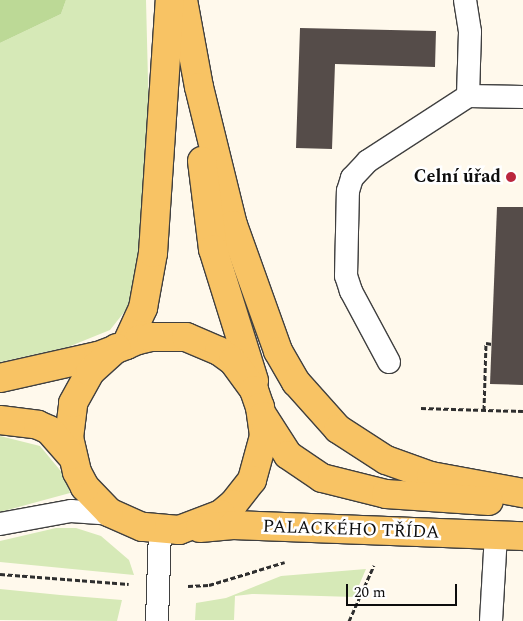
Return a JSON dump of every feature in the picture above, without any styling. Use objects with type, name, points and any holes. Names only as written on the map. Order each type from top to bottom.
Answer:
[{"type":"main road","points":[[170,0],[153,253],[143,308],[121,347],[90,372],[73,403],[69,420],[71,456],[77,472],[90,494],[124,520],[169,530],[215,517],[243,493],[262,452],[261,410],[213,249],[203,176],[199,87]]},
{"type":"main road","points":[[183,0],[199,87],[233,225],[278,351],[304,394],[349,438],[386,460],[431,476],[523,493]]},
{"type":"main road","points":[[0,378],[79,361],[151,337],[168,335],[203,343],[233,361],[254,390],[261,410]]},
{"type":"main road","name":"PALACKÉHO TŘÍDA","points":[[261,410],[288,455],[322,478],[386,494],[523,502]]},
{"type":"main road","points":[[0,420],[38,425],[49,430],[71,456]]},
{"type":"main road","name":"PALACKÉHO TŘÍDA","points":[[169,530],[233,525],[523,536]]},
{"type":"lane","points":[[465,0],[470,32],[468,96]]},
{"type":"lane","points":[[389,362],[351,292],[346,276],[352,178],[368,162],[468,96],[523,97]]},
{"type":"lane","points":[[0,524],[86,511],[124,520]]},
{"type":"lane","points":[[157,621],[158,586],[169,530]]},
{"type":"lane","points":[[491,621],[496,535]]},
{"type":"path","points":[[484,410],[486,344],[492,344]]},
{"type":"path","points":[[421,408],[523,411]]},
{"type":"path","points":[[349,621],[378,556]]},
{"type":"path","points":[[0,574],[158,586],[209,586],[257,569],[292,562]]},
{"type":"green space","points":[[0,0],[66,0],[61,14],[0,43]]},
{"type":"green space","points":[[66,0],[146,0],[149,120],[140,258],[129,306],[110,330],[68,347],[0,362],[0,43],[61,14]]},
{"type":"green space","points":[[0,436],[40,446],[64,475],[70,493],[0,512]]},
{"type":"green space","points":[[56,528],[76,528],[101,536],[129,560],[134,575],[0,562],[0,541]]},
{"type":"green space","points":[[366,569],[354,597],[252,594],[235,596],[234,620],[195,620],[196,603],[226,598],[281,576]]},
{"type":"green space","points":[[0,589],[122,600],[117,621],[0,620]]},
{"type":"building","points":[[300,28],[436,31],[435,67],[335,64],[332,149],[296,148]]},
{"type":"building","points":[[497,207],[523,207],[523,385],[490,384]]},
{"type":"place","name":"Celní úřad","points":[[511,177]]}]
